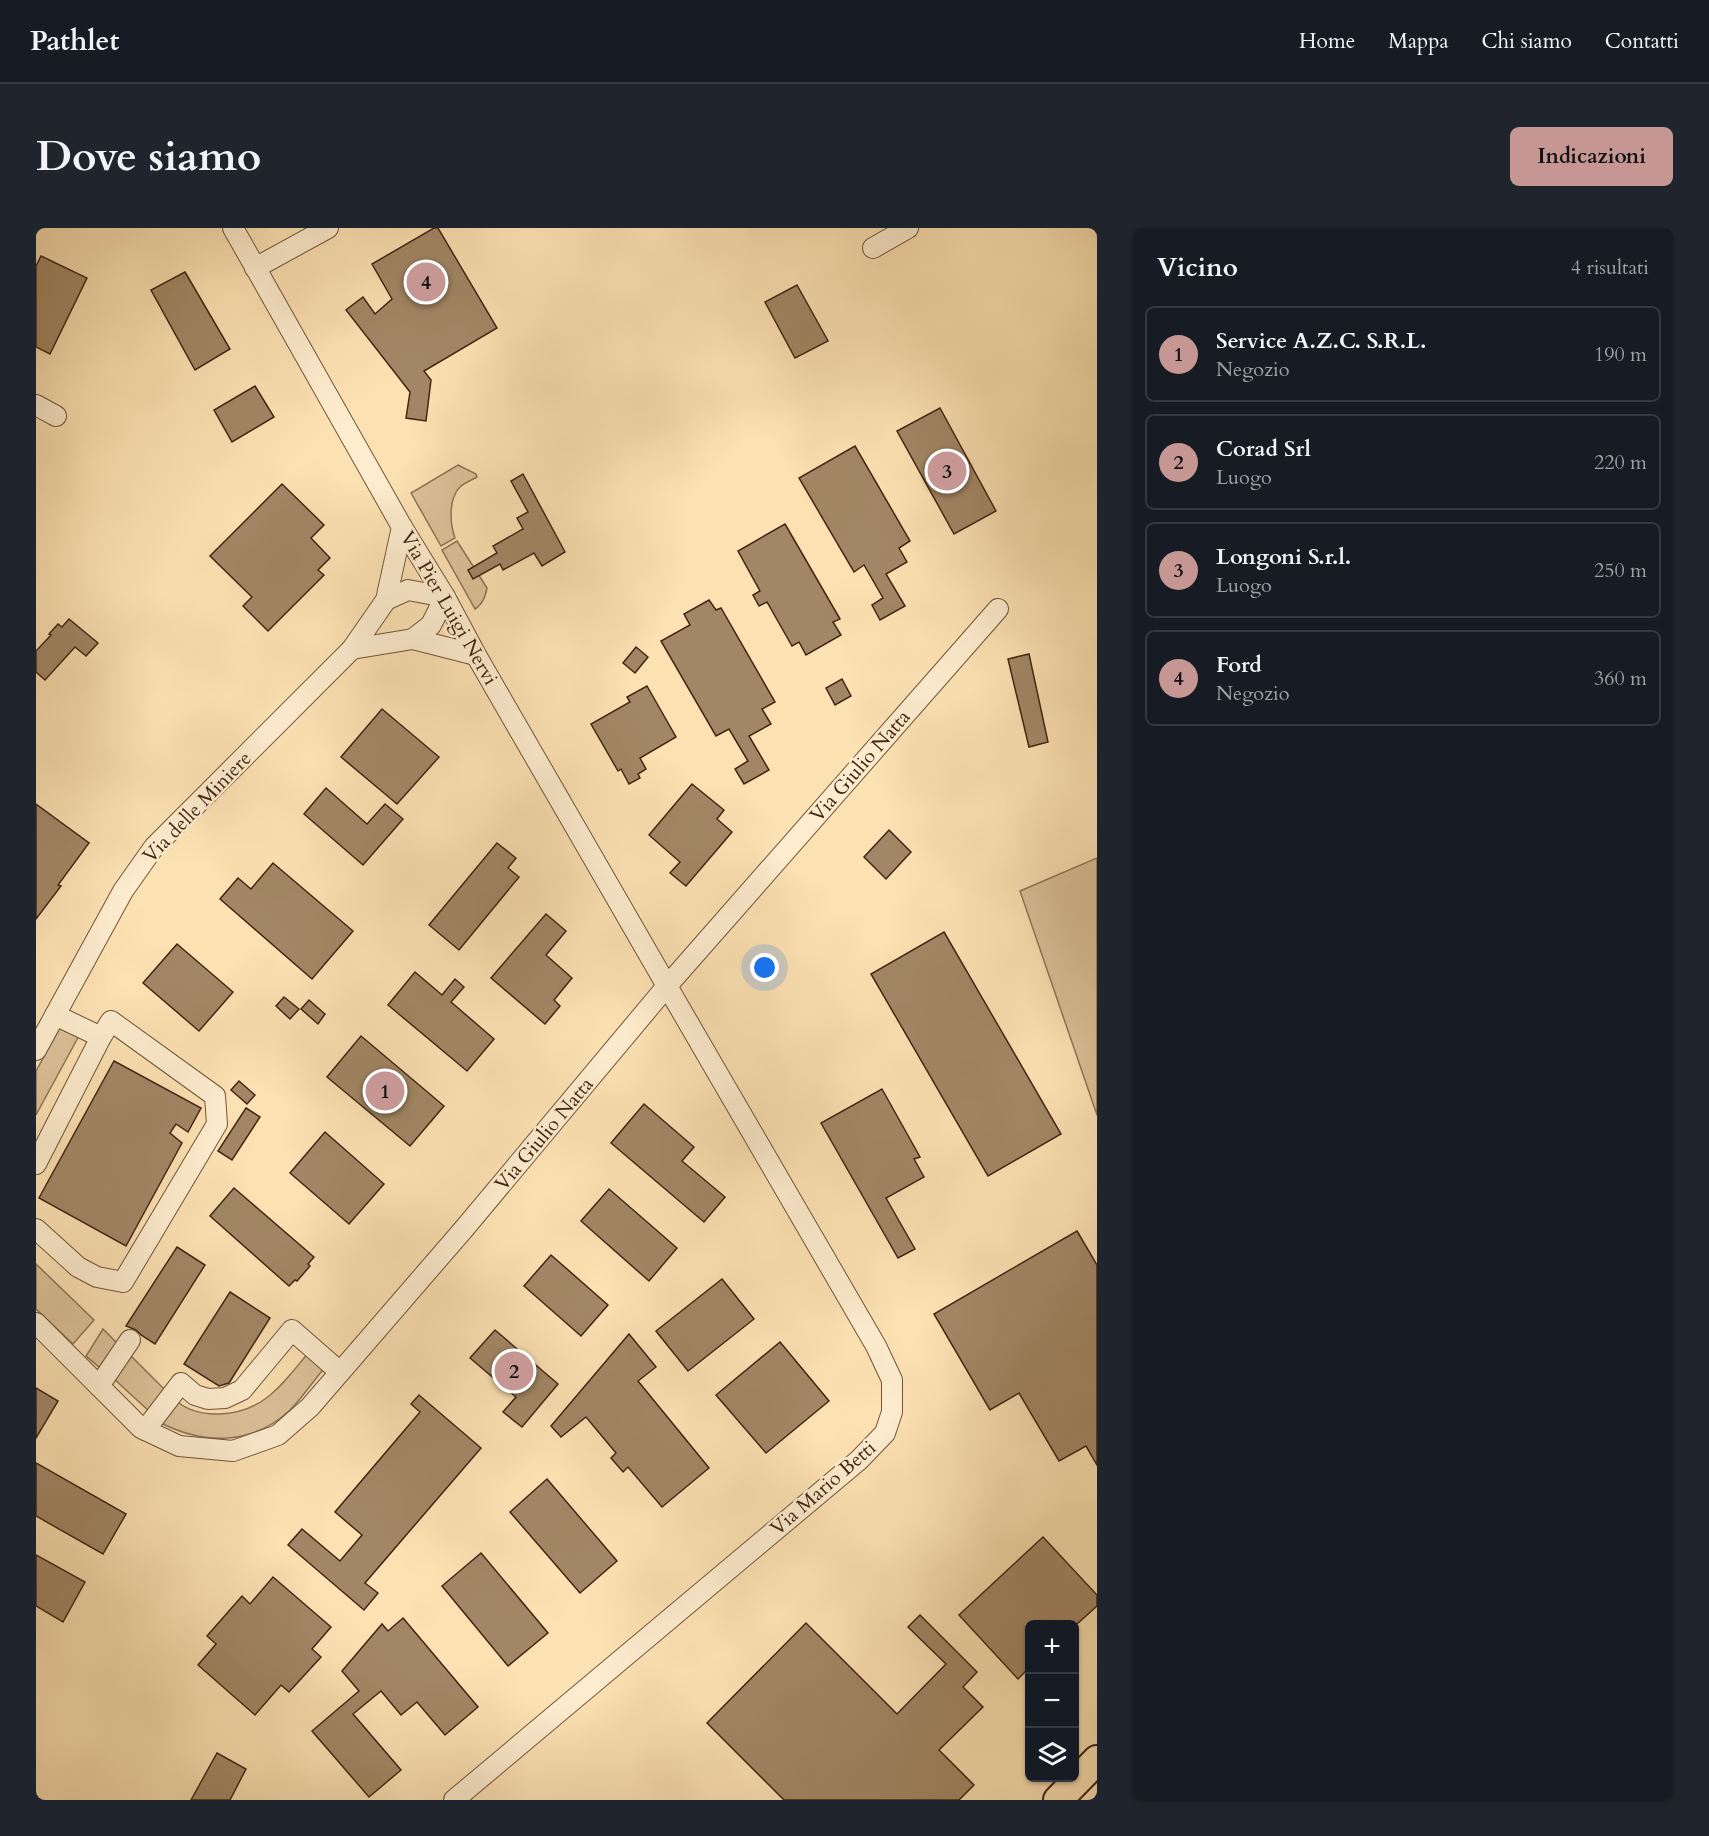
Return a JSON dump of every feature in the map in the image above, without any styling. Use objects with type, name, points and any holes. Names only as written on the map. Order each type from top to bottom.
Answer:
[{"type":"highway","points":[[1058,1800],[1097,1760]]},
{"type":"highway","points":[[1080,1800],[1097,1782]]},
{"type":"street","name":"Via Pier Luigi Nervi","points":[[233,228],[402,527],[445,597],[476,655],[667,986]]},
{"type":"street","points":[[255,268],[328,228]]},
{"type":"street","points":[[873,248],[908,228]]},
{"type":"street","points":[[36,405],[56,416]]},
{"type":"street","name":"Via delle Miniere","points":[[36,1050],[123,891],[154,848],[352,649],[386,600],[402,527]]},
{"type":"street","points":[[386,600],[408,590],[445,597],[431,625],[413,639]]},
{"type":"street","name":"Via Giulio Natta","points":[[36,1323],[141,1428],[179,1446],[233,1450],[278,1435],[310,1407],[464,1230],[667,986],[998,609]]},
{"type":"street","points":[[352,649],[413,639],[476,655]]},
{"type":"street","name":"Via Mario Betti","points":[[454,1800],[859,1460],[885,1433],[892,1412],[892,1380],[876,1346],[667,986]]},
{"type":"street","points":[[55,1016],[101,1037]]},
{"type":"street","points":[[36,1164],[111,1021],[215,1096],[217,1124],[123,1282],[97,1277],[78,1267],[36,1229]]},
{"type":"street","points":[[145,1430],[181,1383],[195,1395],[208,1400],[225,1398],[242,1390],[292,1330],[340,1372]]},
{"type":"street","points":[[99,1386],[130,1341]]},
{"type":"shaded area","points":[[458,465],[476,474],[477,477],[456,492],[451,512],[455,538],[441,546],[411,493]]},
{"type":"shaded area","points":[[457,541],[487,588],[483,600],[475,609],[442,550]]},
{"type":"shaded area","points":[[1097,858],[1097,1115],[1020,891]]},
{"type":"shaded area","points":[[61,1026],[81,1032],[36,1115],[36,1071]]},
{"type":"shaded area","points":[[36,1264],[94,1320],[73,1344],[36,1309]]},
{"type":"shaded area","points":[[103,1329],[117,1343],[100,1368],[86,1356]]},
{"type":"shaded area","points":[[310,1351],[326,1366],[290,1410],[260,1430],[243,1436],[210,1438],[176,1430],[159,1422],[174,1399],[195,1411],[219,1414],[244,1410],[255,1405],[278,1388]]},
{"type":"shaded area","points":[[130,1355],[168,1393],[150,1412],[114,1379]]},
{"type":"building","points":[[434,228],[438,228],[497,328],[424,371],[431,380],[426,421],[406,418],[410,392],[346,310],[363,297],[375,314],[392,299],[372,264]]},
{"type":"building","points":[[41,256],[87,278],[50,354],[36,347],[36,266]]},
{"type":"building","points":[[185,272],[230,349],[195,370],[151,290]]},
{"type":"building","points":[[797,285],[828,341],[795,358],[765,302]]},
{"type":"building","points":[[255,386],[274,417],[232,442],[214,410]]},
{"type":"building","points":[[940,408],[996,511],[954,534],[897,431]]},
{"type":"building","points":[[855,446],[910,541],[899,548],[907,562],[886,574],[905,606],[880,620],[872,605],[883,598],[864,565],[854,572],[799,478]]},
{"type":"building","points":[[523,474],[565,552],[542,566],[534,553],[503,570],[500,564],[473,579],[468,570],[497,553],[493,546],[523,529],[517,518],[528,512],[511,481]]},
{"type":"building","points":[[282,484],[324,525],[311,538],[330,558],[318,570],[324,575],[268,631],[243,606],[252,597],[210,556]]},
{"type":"building","points":[[785,524],[840,619],[833,622],[841,635],[806,655],[799,642],[792,646],[767,602],[759,606],[753,595],[760,591],[738,551]]},
{"type":"building","points":[[709,600],[716,610],[721,608],[775,702],[762,709],[771,724],[749,736],[769,770],[744,784],[735,769],[748,761],[729,729],[716,736],[661,641],[690,625],[684,614]]},
{"type":"building","points":[[69,619],[98,643],[86,656],[75,647],[45,680],[36,672],[36,651],[58,624],[62,627]]},
{"type":"building","points":[[636,647],[648,657],[635,673],[623,663]]},
{"type":"building","points":[[1029,654],[1048,742],[1029,747],[1008,659]]},
{"type":"building","points":[[842,679],[851,696],[835,705],[826,688]]},
{"type":"building","points":[[647,686],[676,737],[640,758],[646,769],[638,774],[640,778],[629,784],[621,769],[618,771],[591,724],[630,702],[627,697]]},
{"type":"building","points":[[382,709],[439,757],[397,804],[341,757]]},
{"type":"building","points":[[692,784],[724,810],[717,819],[732,832],[686,886],[670,873],[680,862],[649,835]]},
{"type":"building","points":[[326,788],[367,824],[385,804],[403,819],[363,865],[304,814]]},
{"type":"building","points":[[36,804],[89,843],[36,919]]},
{"type":"building","points":[[889,830],[911,852],[886,879],[864,857]]},
{"type":"building","points":[[497,843],[516,858],[508,868],[519,877],[459,950],[429,925]]},
{"type":"building","points":[[273,863],[353,931],[312,979],[220,899],[238,878],[251,889]]},
{"type":"building","points":[[546,914],[566,931],[546,955],[572,978],[554,1000],[560,1006],[545,1024],[491,978]]},
{"type":"building","points":[[944,932],[1061,1134],[988,1176],[871,974]]},
{"type":"building","points":[[177,944],[233,992],[199,1031],[143,983]]},
{"type":"building","points":[[415,972],[442,995],[455,979],[464,987],[451,1002],[494,1039],[467,1071],[388,1005]]},
{"type":"building","points":[[284,997],[299,1009],[290,1019],[276,1006]]},
{"type":"building","points":[[309,1000],[325,1014],[318,1024],[301,1009]]},
{"type":"building","points":[[361,1036],[444,1106],[410,1146],[327,1077]]},
{"type":"building","points":[[114,1061],[201,1108],[188,1132],[176,1124],[170,1133],[182,1143],[126,1246],[39,1198]]},
{"type":"building","points":[[239,1081],[255,1095],[247,1104],[231,1090]]},
{"type":"building","points":[[882,1089],[920,1157],[914,1159],[924,1177],[886,1198],[915,1249],[898,1258],[821,1123]]},
{"type":"building","points":[[644,1104],[694,1147],[682,1161],[725,1197],[704,1222],[611,1143]]},
{"type":"building","points":[[246,1108],[260,1117],[232,1160],[218,1151]]},
{"type":"building","points":[[325,1132],[384,1184],[349,1224],[290,1173]]},
{"type":"building","points":[[234,1188],[314,1257],[308,1264],[310,1266],[297,1281],[295,1280],[289,1286],[210,1216]]},
{"type":"building","points":[[609,1189],[677,1248],[649,1281],[581,1221]]},
{"type":"building","points":[[1077,1231],[1097,1265],[1097,1465],[1086,1446],[1059,1461],[1019,1393],[990,1410],[934,1314]]},
{"type":"building","points":[[177,1247],[205,1265],[155,1344],[136,1330],[126,1326]]},
{"type":"building","points":[[551,1255],[608,1305],[581,1336],[524,1286]]},
{"type":"building","points":[[722,1279],[754,1319],[688,1371],[656,1331]]},
{"type":"building","points":[[230,1292],[270,1318],[229,1383],[219,1386],[184,1364]]},
{"type":"building","points":[[495,1330],[558,1384],[522,1427],[503,1412],[516,1397],[470,1358]]},
{"type":"building","points":[[629,1334],[656,1367],[638,1381],[709,1468],[662,1507],[628,1467],[623,1472],[611,1458],[616,1453],[586,1417],[561,1437],[551,1426]]},
{"type":"building","points":[[780,1342],[829,1401],[766,1453],[716,1395]]},
{"type":"building","points":[[36,1388],[58,1401],[36,1438]]},
{"type":"building","points":[[419,1395],[481,1448],[365,1583],[378,1593],[364,1610],[288,1545],[302,1529],[340,1561],[362,1535],[335,1512],[420,1412],[411,1404]]},
{"type":"building","points":[[36,1463],[126,1514],[103,1554],[36,1516]]},
{"type":"building","points":[[547,1479],[617,1561],[580,1593],[510,1512]]},
{"type":"building","points":[[1043,1537],[1097,1595],[1097,1606],[1079,1622],[1079,1620],[1025,1620],[1025,1672],[1018,1679],[959,1615]]},
{"type":"building","points":[[481,1553],[548,1633],[508,1666],[442,1586]]},
{"type":"building","points":[[36,1555],[85,1582],[63,1622],[36,1606]]},
{"type":"building","points":[[273,1577],[331,1627],[312,1649],[321,1657],[289,1692],[281,1685],[255,1715],[198,1665],[216,1644],[207,1636],[242,1596],[250,1604]]},
{"type":"building","points":[[920,1615],[977,1672],[963,1687],[983,1707],[939,1750],[974,1785],[959,1800],[784,1800],[707,1723],[806,1623],[897,1714],[946,1664],[908,1627]]},
{"type":"building","points":[[403,1618],[478,1707],[445,1735],[417,1702],[401,1715],[381,1691],[353,1714],[401,1770],[369,1797],[312,1731],[359,1691],[342,1671],[382,1624],[388,1631]]},
{"type":"building","points":[[217,1753],[246,1769],[230,1800],[191,1800]]},
{"type":"place","name":"Ford","points":[[426,282]]},
{"type":"place","name":"Longoni S.r.l.","points":[[947,471]]},
{"type":"place","name":"Service A.Z.C. S.R.L.","points":[[385,1091]]},
{"type":"place","name":"Corad Srl","points":[[514,1371]]}]
